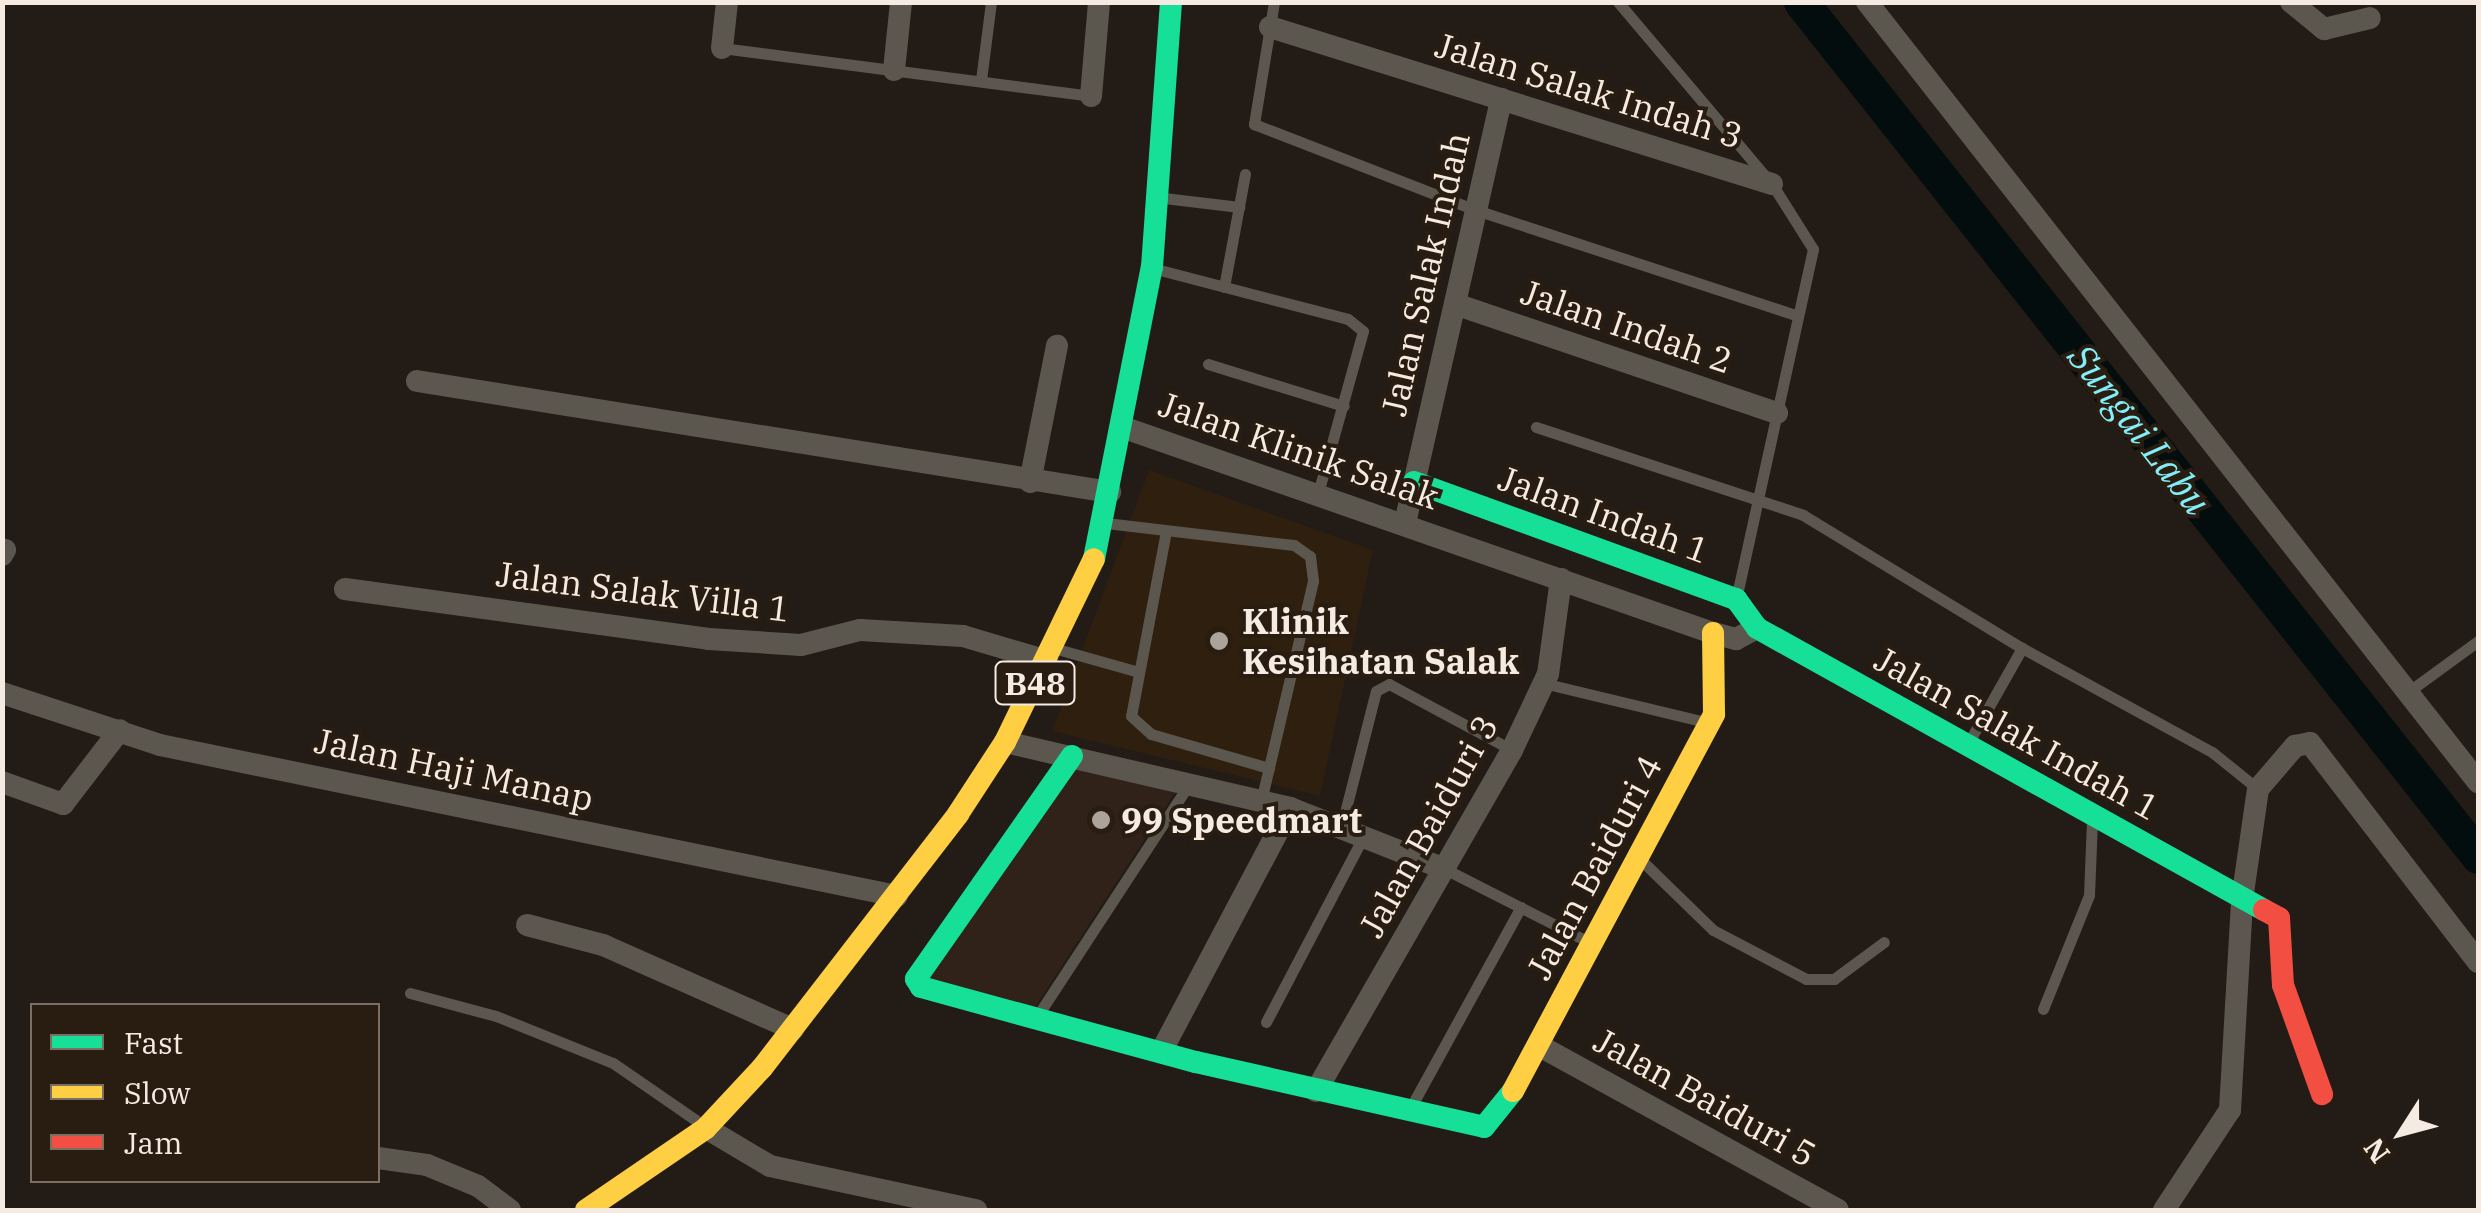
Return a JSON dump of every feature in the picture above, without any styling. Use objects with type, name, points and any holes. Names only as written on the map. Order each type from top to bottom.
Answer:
[{"type":"street","points":[[722,48],[727,2]]},
{"type":"street","points":[[894,70],[901,2]]},
{"type":"street","points":[[1091,96],[1099,2]]},
{"type":"street","name":"B48","points":[[586,1210],[706,1128],[793,1028],[897,896],[1005,742],[1083,590],[1104,522],[1152,268],[1172,2]]},
{"type":"street","points":[[1867,2],[2478,782]]},
{"type":"street","points":[[2291,2],[2324,29],[2370,18]]},
{"type":"street","name":"Jalan Salak Indah 3","points":[[1270,27],[1772,184]]},
{"type":"street","name":"Jalan Salak Indah","points":[[1405,523],[1501,99]]},
{"type":"street","name":"Jalan Indah 2","points":[[1454,304],[1777,414]]},
{"type":"street","points":[[1030,482],[1057,346]]},
{"type":"street","points":[[417,382],[1110,492]]},
{"type":"street","name":"Jalan Klinik Salak","points":[[1122,427],[1713,632],[1736,639],[1757,628]]},
{"type":"street","name":"Jalan Indah 1","points":[[1414,482],[1736,599],[1757,628]]},
{"type":"street","name":"Jalan Baiduri 3","points":[[1316,1091],[1512,750],[1543,683],[1561,579]]},
{"type":"street","name":"Jalan Salak Villa 1","points":[[346,589],[709,639],[802,645],[860,630],[963,636],[1050,654]]},
{"type":"street","name":"Jalan Salak Indah 1","points":[[1757,628],[2279,918],[2283,985],[2322,1094]]},
{"type":"street","name":"Jalan Baiduri 4","points":[[1410,1111],[1484,1127],[1495,1123],[1640,859],[1709,722],[1713,632]]},
{"type":"street","name":"Jalan Haji Manap","points":[[2,693],[160,744],[897,896]]},
{"type":"street","points":[[2,782],[63,804],[120,730]]},
{"type":"street","points":[[1005,742],[1290,808],[1445,868]]},
{"type":"street","points":[[2164,1210],[2230,1110],[2242,900],[2258,789],[2295,746],[2310,743],[2478,962]]},
{"type":"street","points":[[1072,756],[916,979],[921,987],[1161,1052],[1410,1111]]},
{"type":"street","points":[[1161,1052],[1290,808]]},
{"type":"street","points":[[528,926],[603,945],[793,1028]]},
{"type":"street","name":"Jalan Baiduri 5","points":[[1538,1046],[1838,1210]]},
{"type":"street","points":[[706,1128],[770,1166],[976,1210]]},
{"type":"street","points":[[380,1158],[427,1165],[478,1186],[510,1210]]},
{"type":"lane","points":[[982,80],[991,2]]},
{"type":"lane","points":[[1274,2],[1254,124],[1476,210],[1798,316]]},
{"type":"lane","points":[[1618,2],[1772,184],[1813,249],[1736,599]]},
{"type":"lane","points":[[722,48],[1091,96]]},
{"type":"lane","points":[[1224,287],[1245,174]]},
{"type":"lane","points":[[1158,197],[1239,207]]},
{"type":"lane","points":[[1152,268],[1348,319],[1363,330],[1318,494]]},
{"type":"lane","points":[[1208,364],[1344,406]]},
{"type":"lane","points":[[1536,427],[1803,515],[2022,648],[2212,752],[2258,789]]},
{"type":"lane","points":[[1104,522],[1294,545],[1310,556],[1313,581],[1261,801]]},
{"type":"lane","points":[[1166,531],[1131,716],[1151,734],[1269,768]]},
{"type":"lane","points":[[2408,692],[2478,641]]},
{"type":"lane","points":[[1967,745],[2022,648]]},
{"type":"lane","points":[[1050,654],[1139,672]]},
{"type":"lane","points":[[1543,683],[1709,722]]},
{"type":"lane","points":[[1266,1022],[1352,832],[1376,691],[1389,684],[1512,750]]},
{"type":"lane","points":[[1036,1018],[1189,784]]},
{"type":"lane","points":[[2043,1008],[2089,896],[2092,814]]},
{"type":"lane","points":[[1640,859],[1713,930],[1806,978],[1834,979],[1884,942]]},
{"type":"lane","points":[[1445,868],[1593,944]]},
{"type":"lane","points":[[1410,1111],[1521,907]]},
{"type":"lane","points":[[410,993],[496,1016],[612,1063],[675,1100],[706,1128]]},
{"type":"shaded area","name":"Klinik Kesihatan Salak","points":[[1149,470],[1373,550],[1320,796],[1052,731]]},
{"type":"shaded area","points":[[1074,766],[1178,788],[1034,1009],[925,980]]},
{"type":"waterway","name":"Sungai Labu","points":[[1801,2],[2478,856]]},
{"type":"traffic: fast","points":[[1094,559],[1152,267],[1171,2]]},
{"type":"traffic: fast","points":[[1414,482],[1736,599],[1757,628],[2264,910]]},
{"type":"traffic: fast","points":[[1072,756],[916,979],[921,987],[1196,1062],[1484,1127],[1513,1091]]},
{"type":"traffic: slow","points":[[586,1210],[706,1128],[762,1068],[958,814],[1005,742],[1094,559]]},
{"type":"traffic: slow","points":[[1513,1091],[1714,714],[1713,633]]},
{"type":"traffic: jam","points":[[2264,910],[2279,918],[2283,985],[2322,1094]]},
{"type":"place","name":"Klinik Kesihatan Salak","points":[[1219,641]]},
{"type":"place","name":"99 Speedmart","points":[[1101,820]]}]
